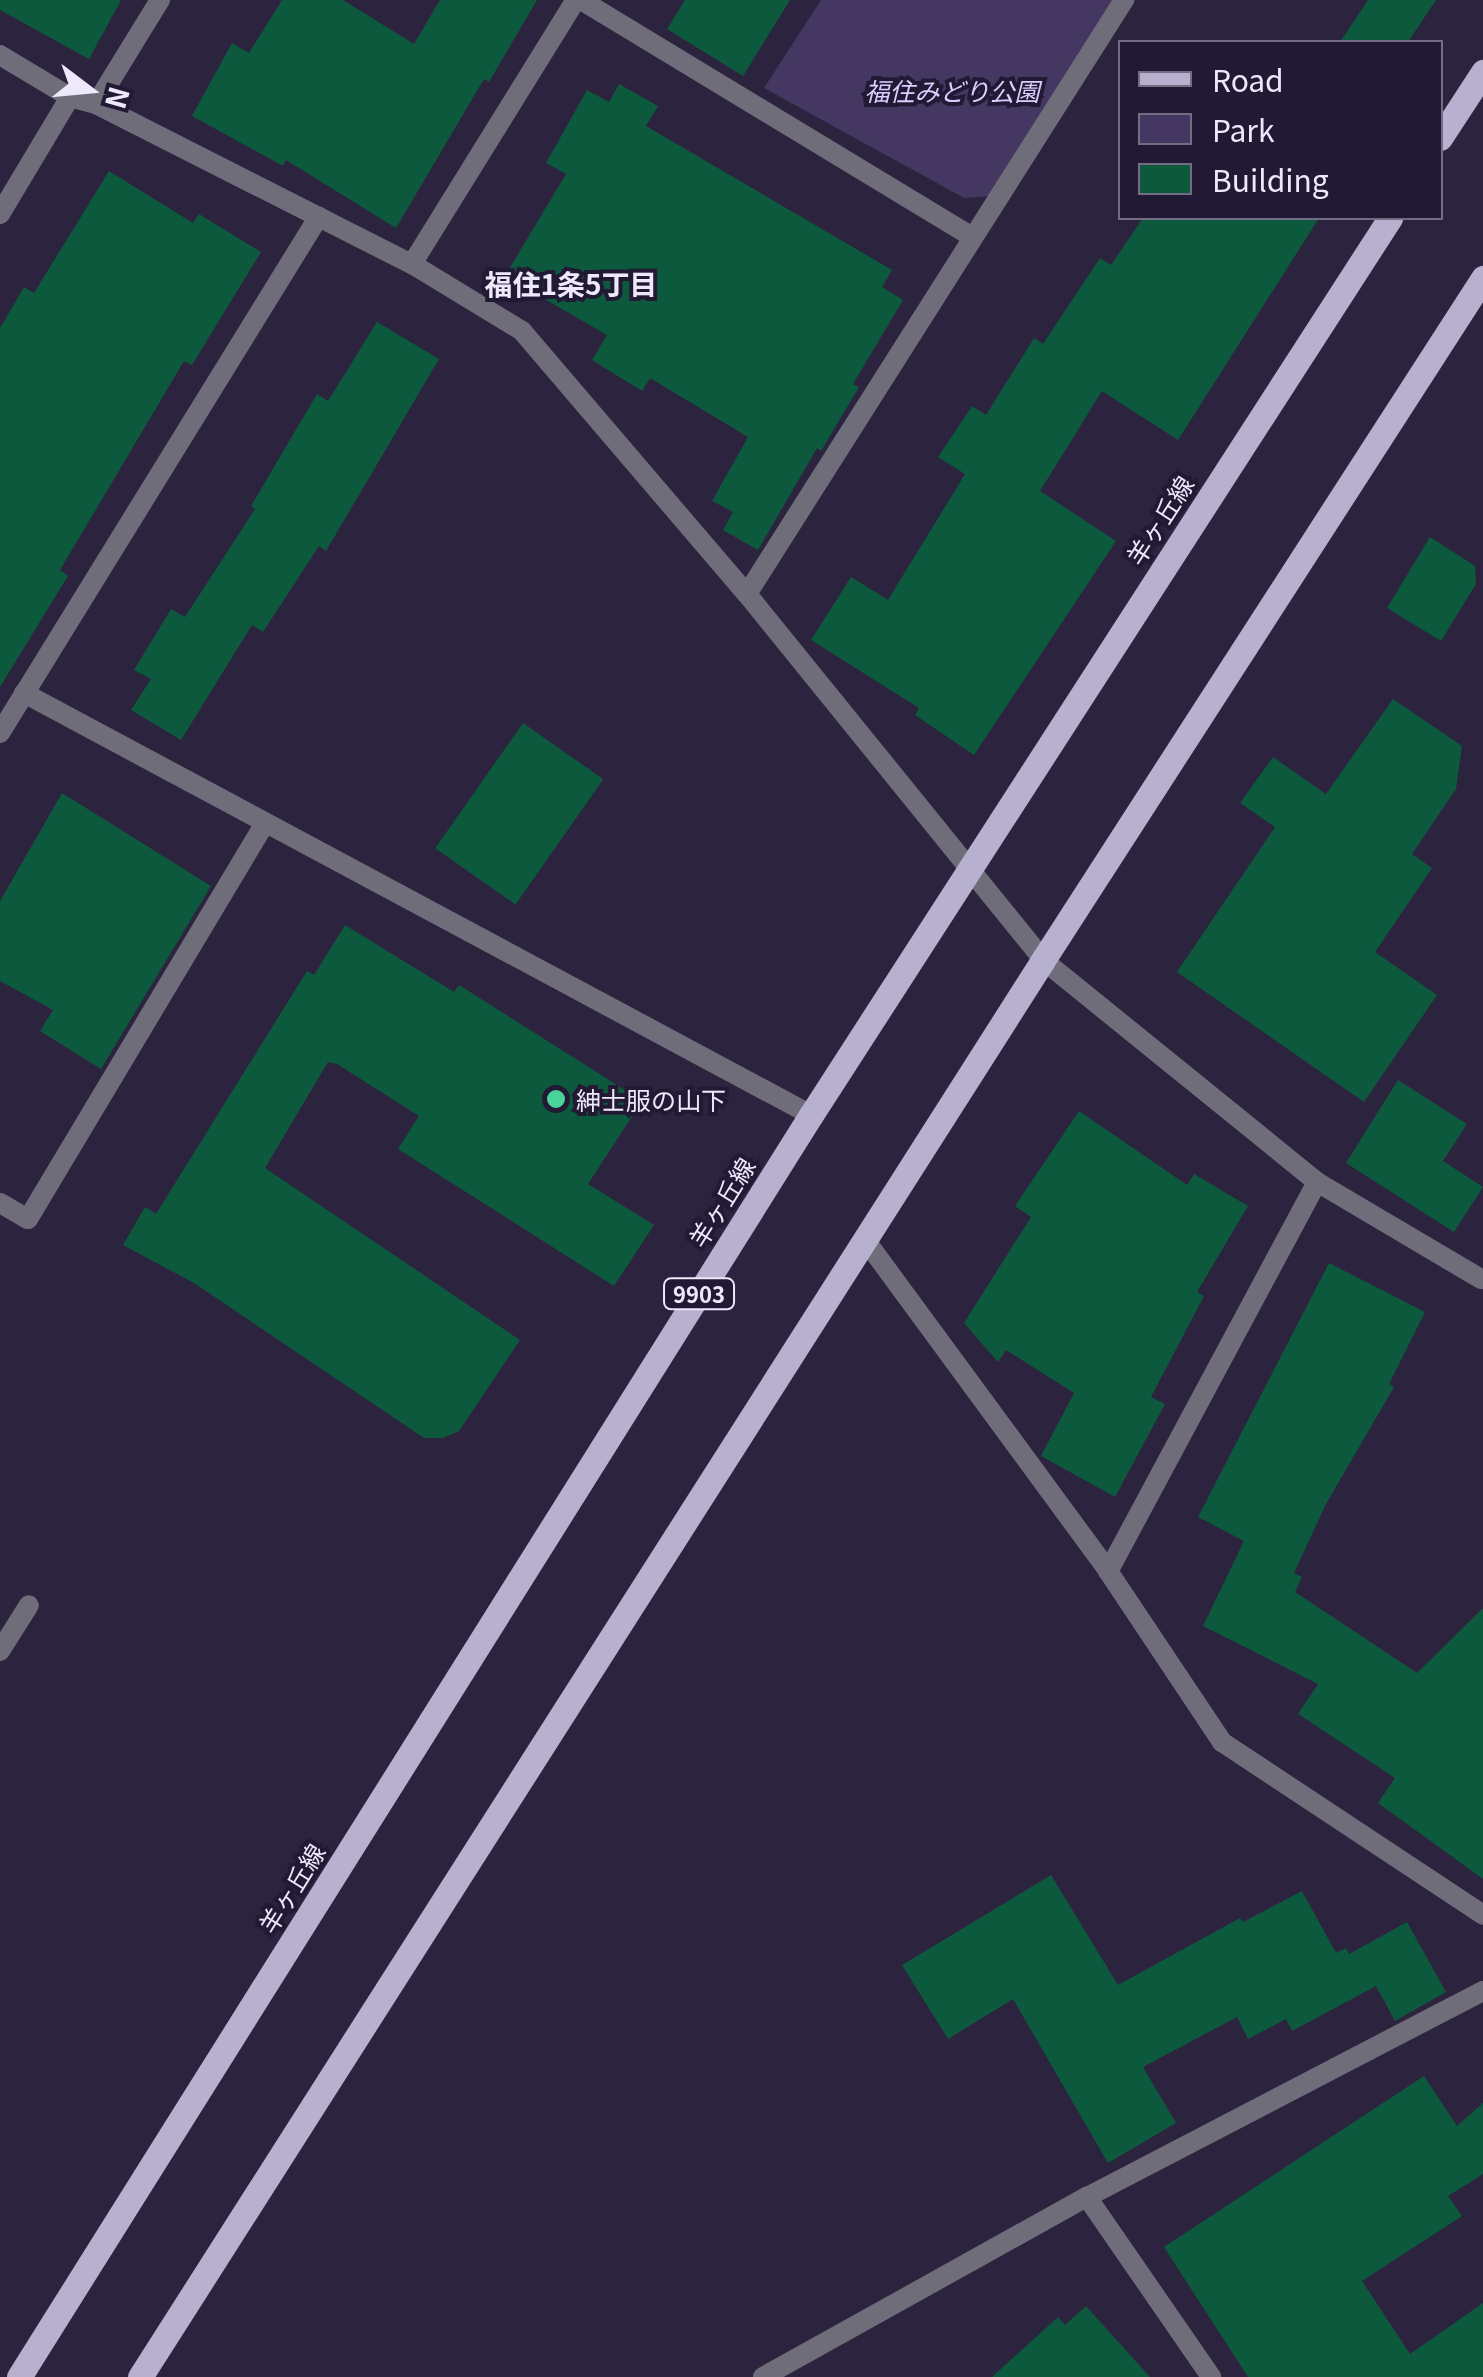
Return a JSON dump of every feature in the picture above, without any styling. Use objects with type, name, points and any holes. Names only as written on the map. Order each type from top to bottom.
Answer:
[{"type":"main road","points":[[1443,133],[1483,72]]},
{"type":"main road","name":"羊ヶ丘線","points":[[19,2377],[812,1114],[1389,220]]},
{"type":"main road","points":[[140,2377],[1043,960],[1483,278]]},
{"type":"street","points":[[96,104],[160,0]]},
{"type":"street","points":[[412,264],[579,0],[973,237]]},
{"type":"street","points":[[747,594],[1124,0]]},
{"type":"street","points":[[0,54],[70,97],[96,104],[412,264],[522,331],[747,594],[1043,960],[1317,1182],[1480,1279]]},
{"type":"street","points":[[0,214],[70,97]]},
{"type":"street","points":[[0,733],[319,216]]},
{"type":"street","points":[[24,692],[264,824],[812,1114]]},
{"type":"street","points":[[0,1202],[28,1219],[264,824]]},
{"type":"street","points":[[1108,1572],[1317,1182]]},
{"type":"street","points":[[866,1241],[1108,1572],[1222,1742],[1483,1915]]},
{"type":"street","points":[[0,1650],[29,1605]]},
{"type":"street","points":[[763,2377],[1088,2197],[1483,1991]]},
{"type":"street","points":[[1088,2197],[1211,2377]]},
{"type":"green space","name":"福住みどり公園","points":[[821,0],[1114,0],[990,196],[964,198],[764,88]]},
{"type":"building","points":[[0,0],[121,0],[89,59],[0,10]]},
{"type":"building","points":[[282,0],[343,0],[414,44],[440,0],[537,0],[489,82],[484,79],[396,228],[286,160],[283,166],[192,116],[232,43],[249,53]]},
{"type":"building","points":[[685,0],[790,0],[743,76],[667,29]]},
{"type":"building","points":[[1368,0],[1436,0],[1409,40],[1341,40]]},
{"type":"building","points":[[619,84],[658,106],[646,126],[892,270],[882,287],[903,300],[853,384],[859,387],[821,451],[817,448],[758,550],[723,530],[733,512],[712,501],[748,437],[650,378],[642,391],[592,360],[607,335],[505,276],[566,174],[546,163],[587,90],[609,102]]},
{"type":"building","points":[[109,171],[193,223],[199,214],[261,252],[192,365],[184,361],[60,570],[68,576],[0,687],[0,328],[24,287],[34,293]]},
{"type":"building","points":[[1142,220],[1318,220],[1178,440],[1102,391],[1040,491],[1116,541],[974,755],[915,715],[919,708],[811,640],[851,577],[888,600],[965,474],[938,457],[972,406],[986,415],[1034,338],[1043,344],[1100,258],[1111,265]]},
{"type":"building","points":[[377,322],[439,359],[326,551],[319,546],[263,632],[252,625],[181,740],[131,710],[151,679],[134,670],[171,609],[185,617],[255,509],[251,506],[317,394],[328,401]]},
{"type":"building","points":[[1430,537],[1475,566],[1476,584],[1441,641],[1387,608]]},
{"type":"building","points":[[1393,699],[1462,746],[1456,789],[1412,854],[1432,868],[1375,952],[1437,995],[1364,1102],[1177,972],[1275,827],[1240,803],[1273,757],[1326,794]]},
{"type":"building","points":[[523,723],[603,779],[516,905],[435,848]]},
{"type":"building","points":[[62,793],[211,886],[101,1069],[40,1031],[53,1010],[0,981],[0,901]]},
{"type":"building","points":[[345,925],[454,992],[459,985],[642,1101],[588,1184],[654,1225],[614,1286],[398,1149],[419,1116],[337,1064],[328,1062],[265,1168],[520,1340],[459,1431],[443,1438],[424,1438],[194,1283],[123,1245],[145,1207],[156,1214],[307,971],[314,975]]},
{"type":"building","points":[[1398,1080],[1467,1124],[1443,1161],[1483,1187],[1454,1232],[1346,1163]]},
{"type":"building","points":[[1079,1111],[1187,1185],[1194,1174],[1248,1206],[1197,1292],[1204,1296],[1151,1397],[1165,1404],[1115,1497],[1041,1456],[1074,1393],[1006,1350],[998,1362],[964,1323],[1031,1217],[1015,1206]]},
{"type":"building","points":[[1329,1263],[1425,1312],[1389,1384],[1394,1387],[1326,1504],[1294,1573],[1302,1577],[1295,1592],[1417,1673],[1483,1608],[1483,1879],[1378,1803],[1395,1778],[1298,1714],[1318,1684],[1203,1626],[1244,1541],[1198,1517]]},
{"type":"building","points":[[1051,1875],[1118,1985],[1240,1918],[1243,1922],[1302,1891],[1336,1953],[1346,1948],[1349,1954],[1407,1922],[1446,1992],[1395,2021],[1376,1986],[1292,2031],[1286,2019],[1248,2039],[1237,2017],[1143,2067],[1176,2123],[1108,2163],[1013,1999],[948,2039],[902,1965]]},
{"type":"building","points":[[1424,2076],[1457,2126],[1483,2103],[1483,2174],[1448,2196],[1462,2216],[1362,2281],[1410,2354],[1483,2303],[1483,2377],[1248,2377],[1164,2247]]},
{"type":"building","points":[[1086,2306],[1150,2377],[992,2377],[1058,2317],[1065,2325]]},
{"type":"place","name":"紳士服の山下","points":[[556,1099]]},
{"type":"district","name":"福住1条5丁目","points":[[571,283]]}]
